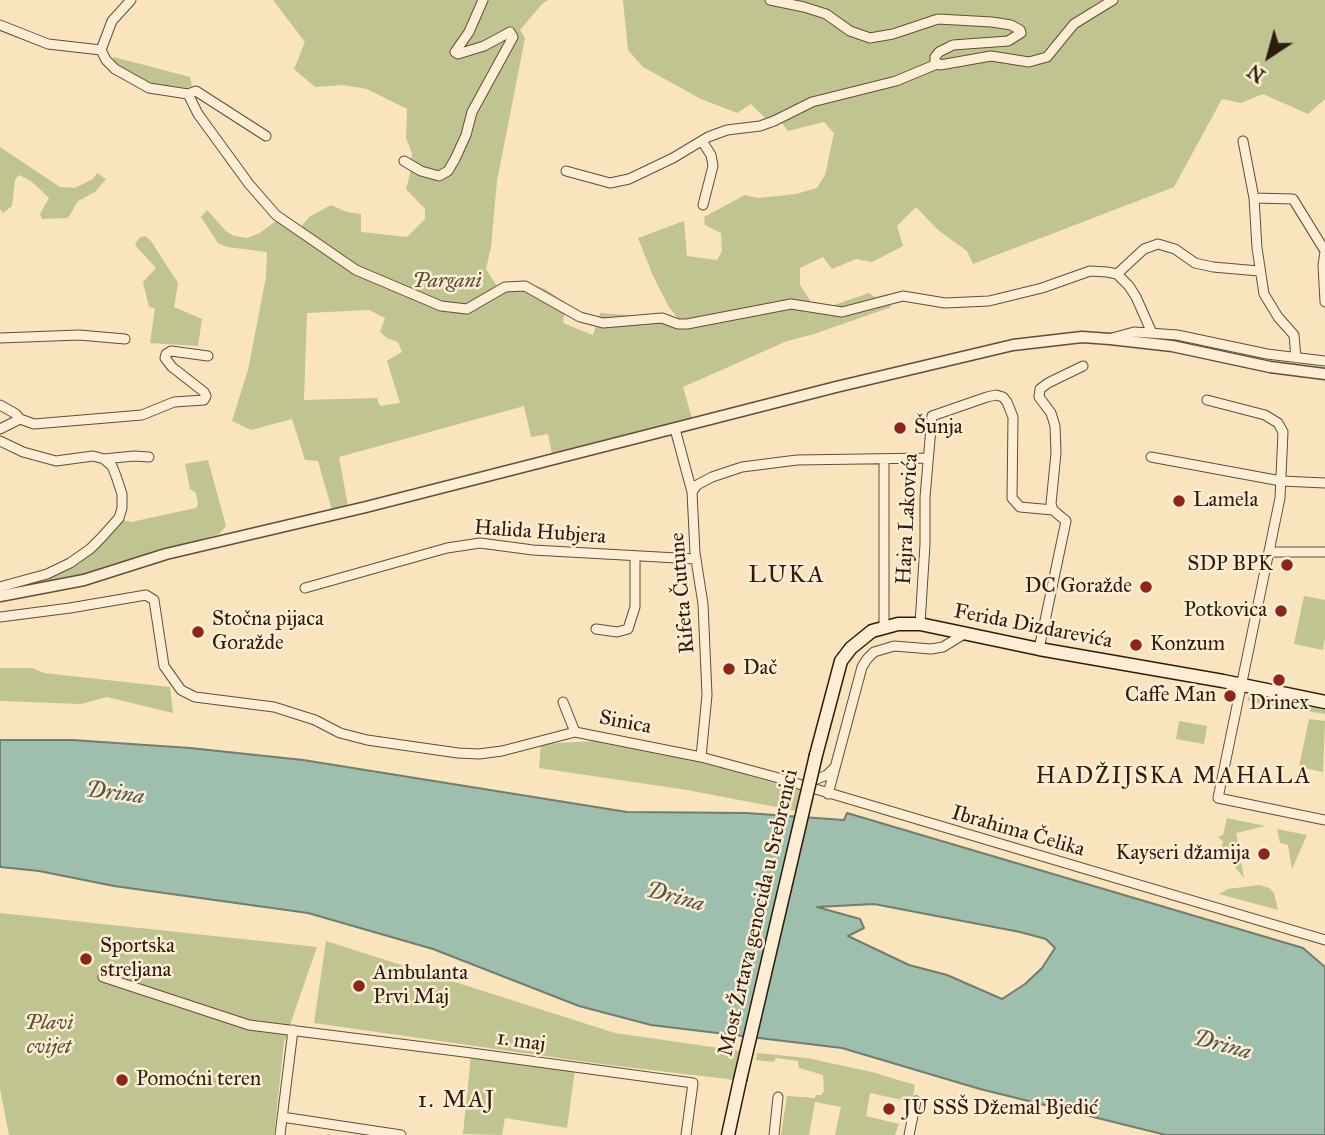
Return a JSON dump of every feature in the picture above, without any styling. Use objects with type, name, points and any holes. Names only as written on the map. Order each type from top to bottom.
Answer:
[{"type":"main road","name":"Ferida Dizdarevića","points":[[884,626],[920,624],[1325,702]]},
{"type":"main road","name":"Most Žrtava genocida u Srebrenici","points":[[727,1135],[836,671],[841,661],[860,640],[884,626]]},
{"type":"street","points":[[131,0],[112,20],[101,50],[106,60],[129,78],[149,88],[188,94],[196,91],[266,136]]},
{"type":"street","points":[[404,160],[421,171],[439,176],[448,171],[455,159],[472,113],[513,37],[510,32],[484,46],[458,54],[455,52],[469,32],[483,0]]},
{"type":"street","points":[[770,0],[804,6],[826,14],[850,30],[870,38],[893,34],[938,19],[992,22],[1011,25],[1020,30],[1021,33],[1009,41],[953,44],[935,57],[937,64]]},
{"type":"street","points":[[566,171],[610,183],[629,179],[727,130],[760,126],[812,102],[896,81],[937,64],[956,64],[991,57],[1028,62],[1047,57],[1074,24],[1113,0]]},
{"type":"street","points":[[0,25],[48,44],[101,50]]},
{"type":"street","points":[[188,94],[198,114],[276,215],[356,270],[441,306],[467,309],[505,287],[525,286],[580,317],[603,323],[662,318],[678,324],[687,324],[791,304],[842,312],[903,296],[945,303],[981,303],[1042,288],[1090,271],[1117,274],[1136,297],[1152,333]]},
{"type":"street","points":[[702,141],[711,155],[713,166],[703,205]]},
{"type":"street","points":[[1243,141],[1254,198],[1259,271],[1264,294],[1278,317],[1294,335],[1296,358]]},
{"type":"street","points":[[1254,198],[1293,199],[1325,252],[1325,302]]},
{"type":"street","points":[[1117,274],[1144,249],[1158,244],[1175,249],[1195,263],[1259,271]]},
{"type":"street","points":[[1111,338],[1134,332],[1177,335],[1241,349],[1325,360]]},
{"type":"street","points":[[0,338],[79,335],[125,339]]},
{"type":"street","points":[[0,596],[84,580],[166,554],[1013,345],[1082,337],[1111,338],[1172,346],[1270,367],[1325,374]]},
{"type":"street","points":[[0,405],[20,419],[34,424],[142,415],[174,402],[204,400],[204,392],[172,367],[165,358],[166,354],[179,351],[208,356]]},
{"type":"street","points":[[1039,649],[1066,521],[1053,510],[1051,504],[1056,453],[1055,426],[1051,414],[1039,397],[1040,390],[1048,383],[1083,366]]},
{"type":"street","name":"Hajra Lakovića","points":[[920,624],[932,416],[987,397],[1003,397],[1013,417],[1012,498],[1020,507],[1053,510]]},
{"type":"street","points":[[1207,400],[1265,415],[1278,423],[1283,432],[1282,481],[1218,798],[1325,820]]},
{"type":"street","points":[[0,429],[20,419]]},
{"type":"street","name":"Rifeta Čutune","points":[[675,429],[692,492],[695,559],[704,604],[706,695],[701,757]]},
{"type":"street","points":[[0,440],[23,452],[56,461],[93,456],[149,457]]},
{"type":"street","points":[[1151,457],[1282,481],[1325,483]]},
{"type":"street","points":[[0,587],[47,574],[70,563],[90,549],[119,518],[122,494],[112,466],[104,458]]},
{"type":"street","points":[[692,492],[697,485],[712,477],[741,467],[797,460],[928,458]]},
{"type":"street","points":[[884,460],[884,626]]},
{"type":"street","name":"Halida Hubjera","points":[[305,588],[447,548],[480,543],[533,550],[695,559]]},
{"type":"street","points":[[1269,552],[1325,552]]},
{"type":"street","points":[[596,629],[617,632],[628,629],[635,607],[635,557]]},
{"type":"street","points":[[0,617],[146,595],[154,600],[164,666],[181,690],[195,697],[274,707],[315,720],[340,733],[367,740],[458,753],[502,751],[575,732]]},
{"type":"street","points":[[828,794],[862,667],[867,659],[874,652],[894,646],[931,649],[943,647],[964,634]]},
{"type":"street","name":"Sinica","points":[[563,702],[575,732],[701,757]]},
{"type":"street","name":"Ibrahima Čelika","points":[[701,757],[1325,940]]},
{"type":"street","points":[[802,785],[827,775],[835,766]]},
{"type":"street","name":"1. maj","points":[[103,977],[249,1025],[693,1083],[686,1135]]},
{"type":"street","points":[[280,1135],[293,1030]]},
{"type":"street","points":[[774,1135],[778,1097]]},
{"type":"street","points":[[909,1135],[916,1101]]},
{"type":"street","points":[[282,1117],[401,1135]]},
{"type":"green space","name":"Pargani","points":[[273,0],[548,0],[520,30],[525,38],[497,181],[491,247],[486,269],[497,286],[526,282],[545,289],[566,303],[563,323],[593,335],[600,313],[626,315],[648,324],[663,322],[673,328],[679,320],[653,276],[638,238],[684,221],[687,256],[717,260],[722,251],[721,233],[705,225],[704,217],[745,195],[758,198],[796,194],[817,188],[825,175],[834,133],[824,122],[788,131],[782,123],[773,126],[751,104],[737,113],[701,99],[643,67],[628,50],[623,0],[1325,0],[1325,99],[1308,114],[1263,94],[1241,103],[1222,99],[1174,187],[973,264],[967,251],[938,230],[916,207],[897,226],[903,246],[872,262],[856,259],[832,269],[823,257],[800,268],[800,285],[817,311],[869,293],[875,297],[887,294],[891,307],[787,341],[683,387],[692,418],[552,454],[548,434],[531,437],[524,406],[339,457],[348,506],[332,510],[318,461],[305,460],[292,419],[251,430],[232,421],[248,370],[266,277],[267,252],[227,247],[218,243],[201,217],[207,210],[226,231],[234,236],[247,238],[260,233],[277,220],[301,227],[309,217],[331,205],[347,212],[361,214],[361,232],[407,237],[425,219],[425,209],[406,189],[412,153],[406,138],[407,109],[367,89],[343,85],[315,87],[294,69],[305,42]],"holes":[[[369,310],[385,318],[380,332],[398,342],[402,352],[387,361],[400,403],[380,406],[377,398],[304,400],[307,313]]]},
{"type":"green space","points":[[114,57],[190,77],[192,86],[186,88],[153,84],[123,70],[113,62]]},
{"type":"green space","points":[[0,147],[60,187],[75,188],[93,179],[97,173],[106,179],[95,192],[78,201],[68,218],[42,219],[40,214],[49,198],[31,181],[19,175],[15,180],[12,206],[3,213],[0,209]]},
{"type":"green space","points":[[145,236],[178,283],[174,307],[202,319],[198,346],[150,343],[155,308],[149,307],[143,282],[156,268],[135,245],[139,238]]},
{"type":"green space","points":[[208,460],[226,526],[219,534],[68,579],[0,593],[75,555],[115,518],[131,522],[196,508],[196,493],[190,489],[185,464]]},
{"type":"green space","points":[[1304,596],[1325,600],[1323,650],[1294,644]]},
{"type":"green space","points":[[0,668],[32,668],[44,673],[170,687],[173,713],[107,697],[81,704],[0,701]]},
{"type":"green space","points":[[1251,694],[1325,709],[1325,714],[1250,702],[1247,699]]},
{"type":"green space","points":[[1309,719],[1325,721],[1323,772],[1299,767]]},
{"type":"green space","points":[[1179,721],[1207,726],[1204,744],[1176,739]]},
{"type":"green space","points":[[612,740],[802,791],[797,811],[687,790],[539,768],[541,744]]},
{"type":"green space","points":[[1227,818],[1265,826],[1236,833],[1244,878],[1221,850],[1223,841],[1218,837],[1223,835]]},
{"type":"green space","points":[[1277,829],[1307,835],[1292,869],[1288,845],[1280,843]]},
{"type":"green space","points":[[1259,885],[1274,893],[1278,910],[1219,894],[1228,889]]},
{"type":"green space","name":"Plavi cvijet","points":[[0,913],[317,947],[284,1042],[274,1135],[9,1135],[0,1089]]},
{"type":"green space","points":[[326,941],[615,1033],[740,1051],[735,1080],[601,1064],[314,1023]]},
{"type":"green space","points":[[757,1053],[807,1058],[872,1072],[915,1085],[912,1102],[870,1093],[866,1116],[899,1124],[895,1135],[835,1135],[841,1107],[815,1102],[809,1135],[781,1135],[787,1096],[815,1098],[816,1095],[821,1095],[824,1091],[823,1075],[799,1068],[798,1061],[776,1058],[774,1062],[756,1060]]},
{"type":"green space","points":[[471,1056],[575,1069],[567,1128],[505,1118],[502,1135],[463,1134]]},
{"type":"water","name":"Drina","points":[[0,740],[72,740],[190,748],[303,760],[627,812],[746,813],[844,820],[847,813],[1303,948],[1325,967],[1325,1135],[1166,1135],[980,1089],[842,1048],[651,1025],[579,1006],[433,949],[308,913],[0,867]],"holes":[[[874,904],[1046,939],[1055,948],[1042,968],[1025,984],[1002,999],[947,975],[909,965],[848,936],[864,928],[860,919],[817,907]]]},
{"type":"place","name":"Šunja","points":[[900,428]]},
{"type":"place","name":"Lamela","points":[[1179,501]]},
{"type":"place","name":"SDP BPK","points":[[1287,565]]},
{"type":"place","name":"DC Goražde","points":[[1146,587]]},
{"type":"place","name":"Potkovica","points":[[1281,611]]},
{"type":"place","name":"Stočna pijaca Goražde","points":[[198,632]]},
{"type":"place","name":"Konzum","points":[[1136,645]]},
{"type":"place","name":"Dač","points":[[729,669]]},
{"type":"place","name":"Drinex","points":[[1279,680]]},
{"type":"place","name":"Caffe Man","points":[[1230,696]]},
{"type":"place","name":"Kayseri džamija","points":[[1264,854]]},
{"type":"place","name":"Sportska streljana","points":[[86,959]]},
{"type":"place","name":"Ambulanta Prvi Maj","points":[[359,986]]},
{"type":"place","name":"Pomoćni teren","points":[[122,1080]]},
{"type":"place","name":"JU SSŠ Džemal Bjedić","points":[[889,1109]]},
{"type":"district","name":"LUKA","points":[[787,576]]},
{"type":"district","name":"HADŽIJSKA MAHALA","points":[[1174,777]]},
{"type":"district","name":"1. MAJ","points":[[457,1101]]}]
